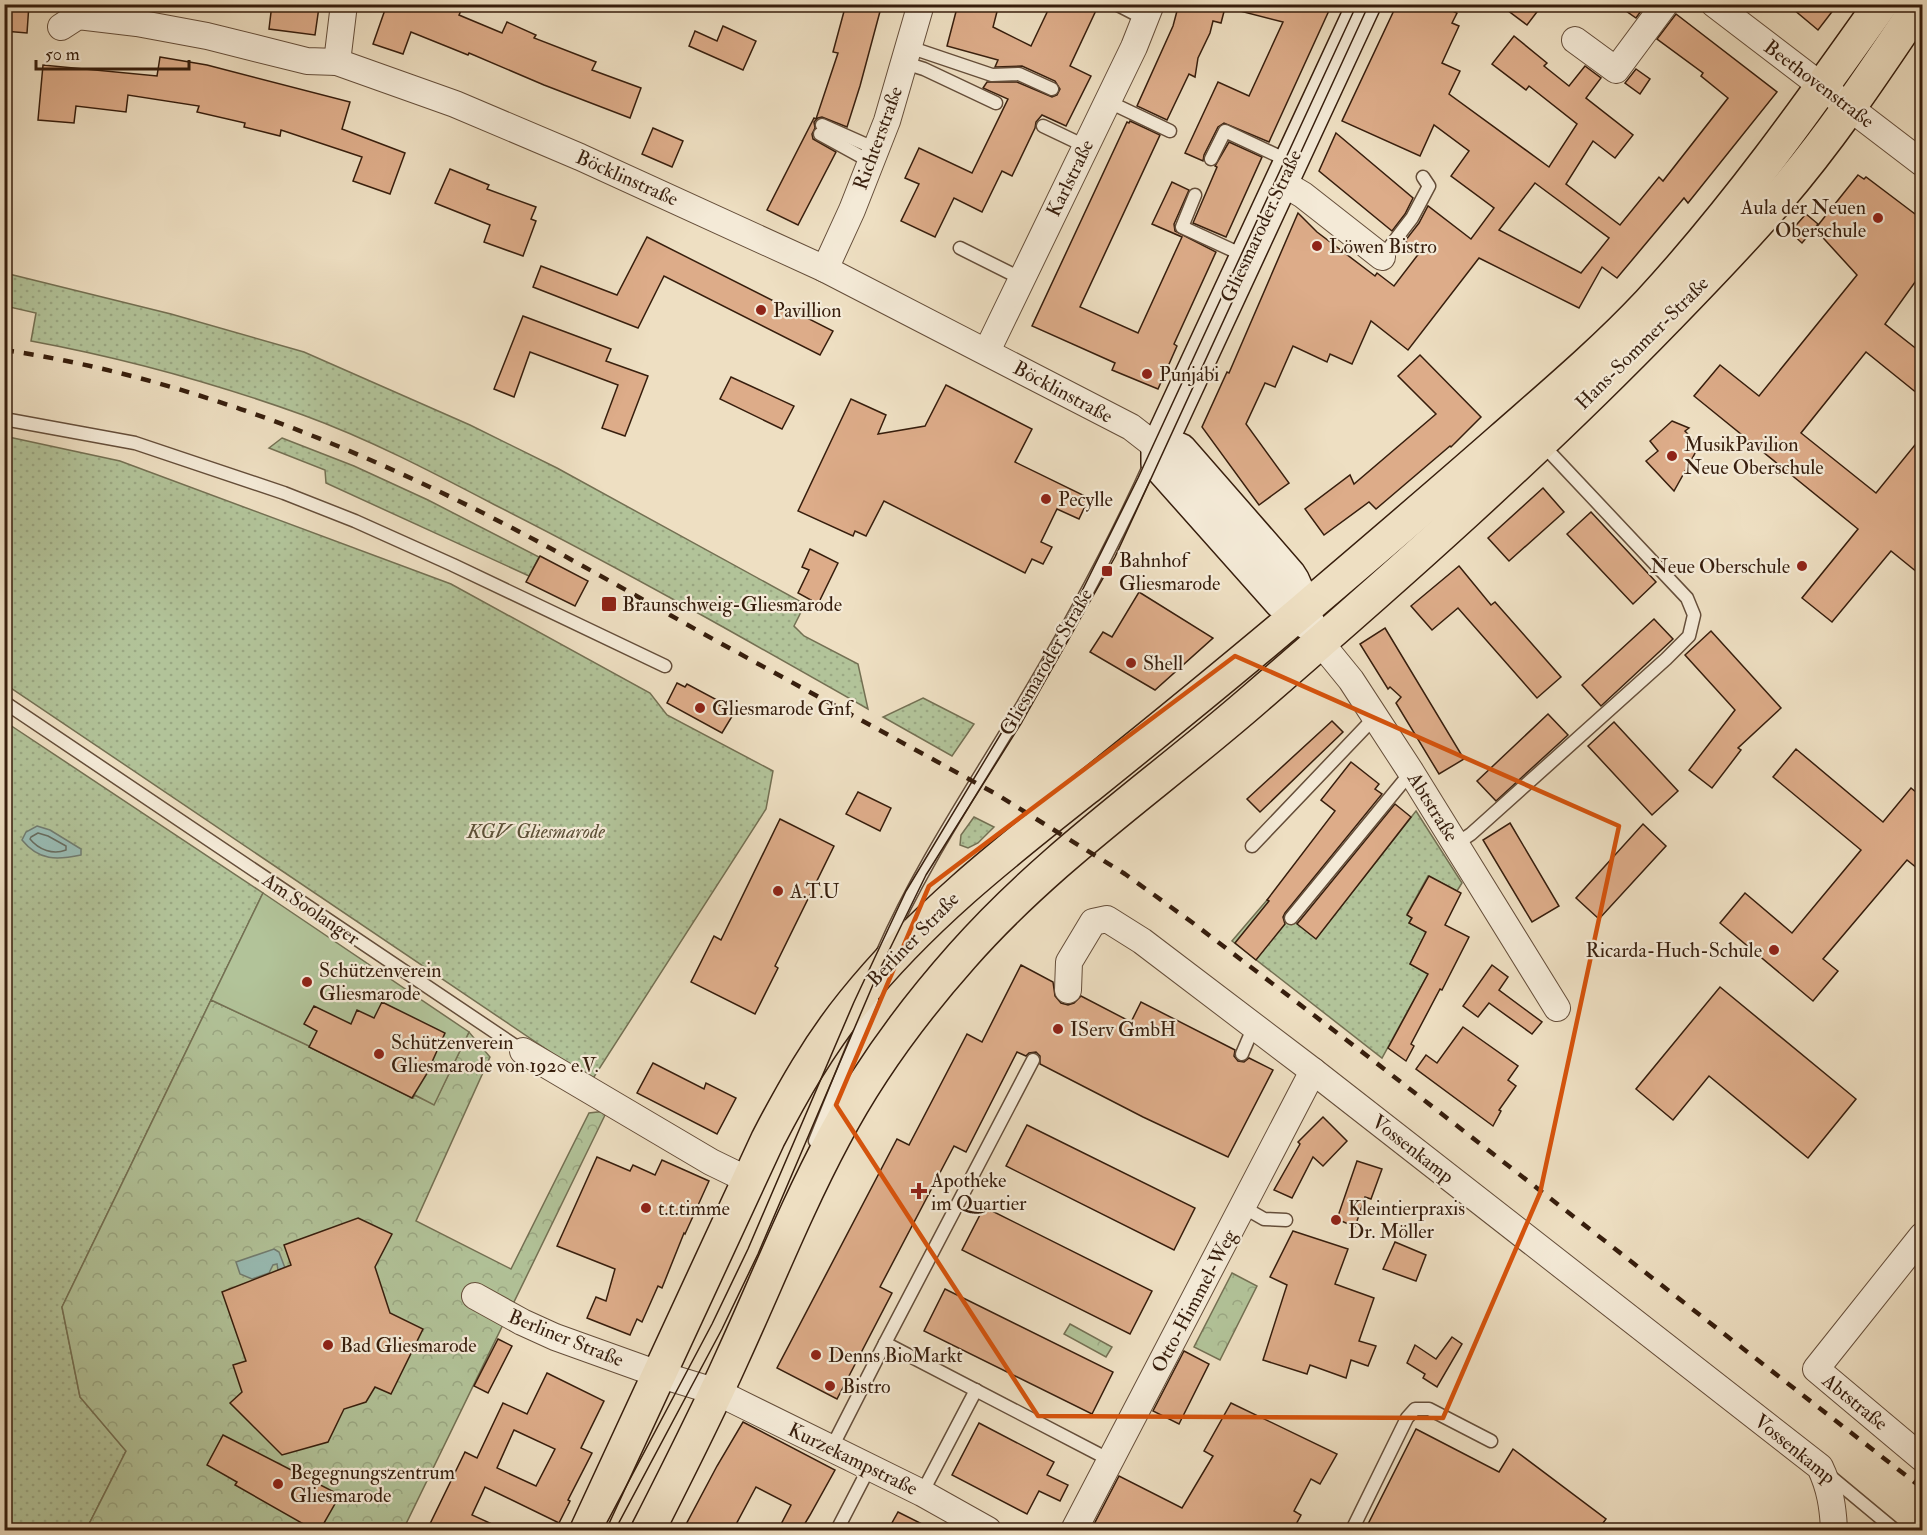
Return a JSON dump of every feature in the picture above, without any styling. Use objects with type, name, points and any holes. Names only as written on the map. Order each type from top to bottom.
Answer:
[{"type":"main road","name":"Hans-Sommer-Straße","points":[[1300,612],[1563,387],[1642,310],[1739,199],[1881,4]]},
{"type":"main road","name":"Hans-Sommer-Straße","points":[[1320,642],[1541,443],[1732,251],[1783,193],[1850,107],[1920,4]]},
{"type":"main road","name":"Berliner Straße","points":[[587,1530],[748,1180],[792,1094],[816,1054],[867,986],[969,882],[1201,696],[1300,612]]},
{"type":"main road","points":[[648,1530],[717,1392],[801,1202],[836,1133],[877,1066],[918,1010],[961,957],[1004,911],[1047,872],[1320,642]]},
{"type":"street","points":[[337,62],[344,4]]},
{"type":"street","name":"Richterstraße","points":[[825,269],[874,155],[921,4]]},
{"type":"street","name":"Gliesmaroder Straße","points":[[1158,448],[1364,4]]},
{"type":"street","points":[[1575,40],[1616,70],[1665,4]]},
{"type":"street","name":"Beethovenstraße","points":[[1714,4],[1923,163]]},
{"type":"street","name":"Karlstraße","points":[[987,351],[1134,47],[1148,12]]},
{"type":"street","name":"Böcklinstraße","points":[[61,27],[78,16],[136,23],[207,36],[307,61],[337,62],[444,100],[515,129],[825,269],[1131,427],[1158,448]]},
{"type":"street","points":[[1286,172],[1303,195],[1382,257]]},
{"type":"street","name":"Abtstraße","points":[[1158,448],[1158,464],[1281,602],[1300,612],[1320,642],[1351,680],[1411,772],[1557,1008]]},
{"type":"street","name":"Vossenkamp","points":[[1068,990],[1069,962],[1093,922],[1107,919],[1142,941],[1313,1071],[1820,1467]]},
{"type":"street","name":"Am Soolanger","points":[[523,1051],[711,1162],[748,1180]]},
{"type":"street","name":"Otto-Himmel-Weg","points":[[1074,1530],[1313,1071]]},
{"type":"street","name":"Abtstraße","points":[[1923,1236],[1816,1370],[1923,1458]]},
{"type":"street","name":"Berliner Straße","points":[[475,1296],[555,1336],[658,1374],[717,1392]]},
{"type":"street","name":"Kurzekampstraße","points":[[717,1392],[922,1493],[988,1530]]},
{"type":"street","points":[[1820,1467],[1828,1484],[1833,1507],[1834,1530]]},
{"type":"lane","points":[[1116,4],[1148,12]]},
{"type":"lane","points":[[907,55],[992,75],[1019,74],[1052,89]]},
{"type":"lane","points":[[907,55],[924,69],[996,103]]},
{"type":"lane","points":[[1107,101],[1170,131]]},
{"type":"lane","points":[[1043,126],[1085,146]]},
{"type":"lane","points":[[821,129],[874,155]]},
{"type":"lane","points":[[1211,159],[1225,131],[1286,172]]},
{"type":"lane","points":[[1382,257],[1412,218],[1429,186],[1423,177]]},
{"type":"lane","points":[[1195,195],[1182,227],[1246,257]]},
{"type":"lane","points":[[960,248],[1022,279]]},
{"type":"lane","points":[[4,419],[135,443],[284,493],[355,521],[442,560],[665,666]]},
{"type":"lane","points":[[1456,844],[1471,834],[1666,659],[1689,636],[1694,615],[1687,598],[1541,443]]},
{"type":"lane","name":"Gliesmaroder Straße","points":[[867,986],[897,920],[924,869],[1041,676],[1083,601],[1158,448]]},
{"type":"lane","name":"Am Soolanger","points":[[4,702],[523,1051]]},
{"type":"lane","points":[[1252,846],[1375,717]]},
{"type":"lane","points":[[1291,918],[1411,772]]},
{"type":"lane","points":[[783,1244],[808,1157],[872,1000],[867,986]]},
{"type":"lane","points":[[1242,1054],[1254,1026]]},
{"type":"lane","points":[[831,1449],[1033,1060]]},
{"type":"lane","points":[[1243,1207],[1263,1219],[1286,1220]]},
{"type":"lane","points":[[885,1343],[1110,1460]]},
{"type":"lane","points":[[922,1493],[976,1390]]},
{"type":"lane","points":[[1352,1530],[1407,1418],[1415,1409],[1430,1409],[1491,1441]]},
{"type":"lane","name":"Vossenkamp","points":[[1820,1467],[1895,1530]]},
{"type":"lane","points":[[837,1530],[869,1468]]},
{"type":"highlighted area","points":[[1235,656],[1619,826],[1540,1193],[1443,1418],[1038,1416],[836,1105],[929,886]]},
{"type":"green space","points":[[5,273],[171,314],[304,352],[470,425],[557,468],[805,604],[794,626],[804,636],[858,664],[868,709],[590,554],[376,445],[303,415],[236,392],[134,363],[31,341],[36,313],[5,306]]},
{"type":"green space","name":"KGV Gliesmarode","points":[[4,436],[120,461],[451,584],[650,693],[667,715],[773,771],[766,809],[592,1080],[5,684]]},
{"type":"green space","points":[[282,438],[354,466],[428,500],[539,557],[529,576],[326,483],[325,470],[269,448]]},
{"type":"green space","points":[[923,698],[974,724],[952,756],[883,717]]},
{"type":"green space","points":[[4,721],[263,893],[62,1307],[80,1397],[126,1451],[86,1530],[5,1530]]},
{"type":"green space","points":[[1416,811],[1462,883],[1457,891],[1428,876],[1407,914],[1412,918],[1409,923],[1442,940],[1422,940],[1410,964],[1428,974],[1382,1058],[1232,941],[1267,900],[1316,938]]},
{"type":"green space","points":[[974,817],[994,827],[978,843],[968,848],[960,845],[961,835]]},
{"type":"green space","name":"Schützenverein Gliesmarode","points":[[263,893],[469,1032],[434,1105],[415,1095],[413,1098],[211,1000]]},
{"type":"green space","points":[[211,1000],[310,1046],[413,1098],[414,1095],[434,1104],[469,1032],[490,1057],[416,1221],[511,1269],[589,1113],[607,1111],[403,1530],[86,1530],[126,1451],[80,1397],[62,1307]]},
{"type":"green space","points":[[1232,1273],[1257,1286],[1220,1360],[1194,1347]]},
{"type":"green space","points":[[1070,1324],[1112,1347],[1106,1357],[1064,1334]]},
{"type":"water","points":[[37,826],[50,830],[81,849],[81,855],[56,858],[35,852],[22,840],[26,832]]},
{"type":"water","points":[[274,1249],[279,1252],[285,1268],[278,1270],[277,1264],[273,1265],[269,1273],[252,1279],[240,1274],[236,1262]]},
{"type":"building","points":[[4,4],[29,4],[27,33],[4,31]]},
{"type":"building","points":[[272,4],[319,7],[315,35],[269,29]]},
{"type":"building","points":[[387,4],[464,4],[459,15],[502,33],[507,22],[536,35],[534,38],[596,62],[592,70],[641,88],[630,118],[411,32],[403,54],[373,44]]},
{"type":"building","points":[[846,4],[882,4],[847,127],[822,117],[814,122],[813,139],[836,152],[798,225],[767,210],[814,118],[816,119],[838,53],[833,52]]},
{"type":"building","points":[[958,4],[999,4],[993,27],[1031,46],[1051,4],[1099,4],[1070,66],[1091,76],[1066,126],[1042,115],[1036,122],[1012,176],[1002,171],[982,212],[954,198],[935,237],[901,221],[919,184],[905,178],[919,148],[972,173],[1008,99],[983,88],[987,82],[1017,82],[1052,97],[1057,95],[1060,89],[1055,81],[1022,66],[995,67],[998,60],[947,46]]},
{"type":"building","points":[[1173,4],[1226,4],[1221,23],[1213,21],[1198,58],[1195,77],[1189,74],[1167,120],[1137,106],[1173,26],[1177,11],[1172,10]]},
{"type":"building","points":[[1237,4],[1332,4],[1269,142],[1224,123],[1218,127],[1203,161],[1185,153],[1218,82],[1249,96],[1283,22],[1236,10]]},
{"type":"building","points":[[1397,4],[1438,4],[1457,13],[1452,23],[1459,26],[1442,63],[1460,71],[1449,94],[1549,167],[1577,124],[1529,86],[1526,90],[1492,64],[1514,36],[1547,63],[1544,66],[1569,86],[1585,66],[1601,78],[1586,98],[1633,135],[1615,158],[1593,141],[1566,184],[1620,225],[1659,177],[1663,181],[1728,98],[1701,76],[1703,73],[1657,39],[1676,14],[1777,92],[1688,203],[1684,198],[1617,278],[1602,267],[1579,308],[1479,258],[1408,350],[1371,321],[1352,364],[1330,354],[1327,362],[1293,346],[1275,387],[1265,383],[1246,424],[1289,483],[1259,505],[1202,427],[1227,372],[1229,373],[1298,213],[1317,232],[1375,276],[1377,273],[1394,286],[1420,252],[1405,241],[1419,223],[1428,206],[1471,239],[1494,208],[1451,176],[1469,151],[1434,125],[1420,156],[1342,121]],"holes":[[[1535,183],[1609,238],[1581,273],[1499,230]]]},
{"type":"building","points":[[1499,4],[1543,4],[1527,25]]},
{"type":"building","points":[[1616,4],[1646,4],[1636,18]]},
{"type":"building","points":[[1787,4],[1838,4],[1818,30]]},
{"type":"building","points":[[723,26],[756,41],[743,70],[689,46],[695,31],[717,41]]},
{"type":"building","points":[[160,57],[207,65],[350,102],[342,129],[405,153],[390,194],[353,181],[362,157],[281,130],[280,136],[244,127],[245,123],[197,112],[199,106],[128,95],[126,112],[76,106],[74,123],[38,120],[43,65],[157,76]]},
{"type":"building","points":[[1636,69],[1650,79],[1640,94],[1625,83]]},
{"type":"building","points":[[1130,121],[1160,135],[1080,307],[1138,333],[1182,237],[1152,224],[1172,182],[1189,190],[1174,224],[1175,231],[1216,252],[1174,344],[1177,346],[1158,389],[1112,370],[1115,363],[1032,326],[1127,122]]},
{"type":"building","points":[[653,128],[683,141],[672,167],[642,154]]},
{"type":"building","points":[[1336,133],[1413,198],[1405,214],[1392,231],[1319,171]]},
{"type":"building","points":[[1229,142],[1262,157],[1226,237],[1193,223],[1217,167],[1215,166]]},
{"type":"building","points":[[450,169],[489,185],[487,189],[536,207],[531,219],[536,221],[523,256],[484,242],[490,225],[435,203]]},
{"type":"building","points":[[1858,175],[1864,179],[1866,177],[1923,220],[1923,271],[1885,324],[1923,354],[1923,398],[1866,352],[1801,433],[1876,493],[1923,435],[1923,577],[1891,551],[1832,622],[1802,598],[1858,529],[1694,396],[1720,365],[1759,396],[1857,275],[1815,229]]},
{"type":"building","points":[[1806,214],[1818,224],[1802,243],[1790,232]]},
{"type":"building","points":[[647,237],[833,331],[820,355],[664,276],[638,328],[533,287],[541,266],[617,295]]},
{"type":"building","points":[[523,316],[611,349],[606,361],[648,376],[625,436],[602,428],[618,385],[530,352],[514,397],[494,389]]},
{"type":"building","points":[[1420,355],[1481,417],[1451,447],[1376,509],[1369,502],[1324,535],[1305,509],[1350,475],[1354,484],[1436,414],[1398,376]]},
{"type":"building","points":[[731,377],[794,406],[782,429],[720,399]]},
{"type":"building","points":[[946,385],[1032,429],[1015,462],[1089,498],[1079,519],[1057,509],[1041,542],[1052,547],[1043,564],[1032,559],[1025,573],[884,501],[866,536],[855,531],[853,536],[798,511],[851,399],[886,415],[878,434],[925,426]]},
{"type":"building","name":"MusikPavilion Neue Oberschule","points":[[1672,421],[1689,428],[1685,431],[1699,446],[1674,491],[1646,461],[1658,451],[1650,441]]},
{"type":"building","points":[[1543,488],[1564,512],[1509,561],[1488,538]]},
{"type":"building","points":[[1591,512],[1656,582],[1633,604],[1567,534]]},
{"type":"building","points":[[810,549],[838,563],[818,604],[798,593],[809,570],[802,567]]},
{"type":"building","points":[[540,556],[588,581],[575,606],[526,582]]},
{"type":"building","points":[[1459,566],[1491,605],[1495,602],[1561,677],[1537,698],[1458,608],[1432,630],[1411,606]]},
{"type":"building","points":[[1139,592],[1213,638],[1155,690],[1090,652],[1103,632],[1112,637]]},
{"type":"building","points":[[1654,619],[1673,639],[1601,706],[1582,685]]},
{"type":"building","points":[[1385,628],[1464,759],[1439,774],[1396,703],[1401,697],[1390,687],[1388,689],[1360,644]]},
{"type":"building","points":[[1711,631],[1781,708],[1738,748],[1741,750],[1712,788],[1689,770],[1735,710],[1685,655]]},
{"type":"building","name":"Gliesmarode Gnf","points":[[677,683],[685,687],[687,684],[717,700],[715,703],[734,713],[722,733],[667,703]]},
{"type":"building","points":[[1548,714],[1568,735],[1496,801],[1477,781]]},
{"type":"building","points":[[1332,721],[1343,732],[1260,812],[1247,799]]},
{"type":"building","points":[[1614,722],[1678,791],[1652,815],[1588,746]]},
{"type":"building","points":[[1796,749],[1883,822],[1911,788],[1923,798],[1923,873],[1907,860],[1823,959],[1838,971],[1813,1001],[1720,923],[1745,893],[1792,933],[1861,850],[1773,777]]},
{"type":"building","points":[[1351,762],[1379,784],[1375,789],[1382,794],[1285,913],[1283,917],[1285,924],[1256,960],[1235,943],[1335,811],[1321,800]]},
{"type":"building","points":[[858,792],[891,808],[880,831],[846,814]]},
{"type":"building","points":[[1395,804],[1411,817],[1316,939],[1297,924]]},
{"type":"building","name":"A.T.U","points":[[780,819],[834,846],[775,966],[778,968],[755,1014],[691,982],[714,936],[721,940]]},
{"type":"building","points":[[1510,823],[1559,906],[1532,922],[1483,840]]},
{"type":"building","points":[[1643,824],[1666,846],[1599,919],[1576,898]]},
{"type":"building","points":[[1429,876],[1461,893],[1445,925],[1469,937],[1411,1044],[1414,1046],[1406,1061],[1388,1048],[1428,974],[1410,964],[1426,932],[1409,923],[1412,918],[1407,915]]},
{"type":"building","points":[[1021,965],[1053,982],[1055,996],[1061,1003],[1068,1005],[1074,1003],[1081,996],[1131,1022],[1141,1002],[1235,1050],[1234,1056],[1238,1061],[1244,1062],[1249,1058],[1273,1070],[1228,1157],[1143,1117],[1040,1064],[1040,1056],[1036,1052],[1026,1056],[1017,1052],[966,1152],[954,1146],[880,1287],[892,1293],[837,1399],[777,1368],[897,1139],[909,1145],[967,1034],[982,1042]]},
{"type":"building","points":[[1492,965],[1508,977],[1499,990],[1542,1022],[1532,1034],[1489,1003],[1478,1017],[1463,1006]]},
{"type":"building","points":[[1720,987],[1856,1099],[1808,1158],[1709,1076],[1673,1120],[1636,1089]]},
{"type":"building","name":"Schützenverein Gliesmarode von 1920 e.V.","points":[[382,1002],[445,1033],[432,1062],[434,1062],[412,1098],[309,1047],[317,1031],[304,1024],[314,1006],[351,1024],[357,1010],[374,1018]]},
{"type":"building","points":[[1463,1027],[1518,1066],[1508,1080],[1516,1086],[1499,1110],[1501,1111],[1493,1126],[1416,1069],[1426,1055],[1437,1063]]},
{"type":"building","points":[[653,1063],[704,1089],[706,1083],[736,1098],[717,1134],[637,1093]]},
{"type":"building","points":[[1323,1117],[1347,1141],[1323,1166],[1313,1157],[1292,1198],[1274,1190],[1300,1144],[1298,1142]]},
{"type":"building","points":[[1027,1125],[1195,1208],[1174,1250],[1006,1166]]},
{"type":"building","points":[[597,1157],[630,1171],[633,1165],[655,1175],[662,1160],[709,1181],[684,1233],[662,1288],[658,1286],[642,1322],[637,1319],[630,1335],[587,1318],[596,1297],[606,1301],[615,1269],[557,1246]]},
{"type":"building","points":[[1357,1161],[1382,1169],[1371,1199],[1365,1197],[1355,1227],[1337,1219]]},
{"type":"building","points":[[984,1207],[1152,1291],[1130,1334],[962,1250]]},
{"type":"building","name":"Bad Gliesmarode","points":[[358,1218],[392,1234],[375,1267],[390,1313],[423,1329],[391,1394],[375,1387],[366,1402],[344,1409],[328,1442],[282,1455],[230,1403],[242,1392],[233,1365],[246,1361],[222,1292],[291,1265],[284,1245]]},
{"type":"building","points":[[1293,1231],[1348,1249],[1335,1284],[1374,1298],[1359,1341],[1376,1346],[1368,1366],[1351,1360],[1346,1378],[1310,1365],[1307,1374],[1263,1360],[1287,1285],[1270,1277]]},
{"type":"building","points":[[1395,1242],[1426,1255],[1416,1281],[1383,1269]]},
{"type":"building","points":[[945,1289],[1113,1372],[1092,1414],[924,1331]]},
{"type":"building","points":[[1452,1337],[1462,1344],[1437,1387],[1423,1378],[1425,1374],[1407,1363],[1415,1345],[1436,1359]]},
{"type":"building","points":[[498,1339],[512,1346],[488,1393],[474,1386]]},
{"type":"building","points":[[1184,1351],[1209,1364],[1179,1424],[1153,1411]]},
{"type":"building","points":[[547,1373],[604,1401],[581,1448],[592,1453],[559,1523],[485,1487],[472,1515],[505,1530],[427,1530],[465,1452],[477,1458],[503,1403],[527,1414]],"holes":[[[514,1430],[555,1449],[536,1486],[497,1468]]]},
{"type":"building","points":[[1231,1403],[1337,1454],[1320,1484],[1311,1479],[1294,1511],[1301,1515],[1293,1530],[1238,1530],[1228,1525],[1225,1530],[1091,1530],[1119,1476],[1182,1508],[1213,1456],[1204,1451]]},
{"type":"building","points":[[743,1422],[835,1470],[801,1530],[778,1530],[791,1505],[756,1487],[733,1530],[683,1530],[717,1466]]},
{"type":"building","points":[[979,1423],[1054,1462],[1047,1475],[1068,1485],[1060,1501],[1039,1491],[1027,1514],[952,1475]]},
{"type":"building","points":[[1416,1429],[1499,1472],[1513,1449],[1606,1519],[1598,1530],[1365,1530]]},
{"type":"building","name":"Begegnungszentrum Gliesmarode","points":[[223,1435],[340,1495],[320,1530],[314,1530],[235,1485],[237,1482],[207,1465]]},
{"type":"building","points":[[898,1512],[934,1530],[888,1530]]},
{"type":"tram line","points":[[603,1530],[712,1324],[748,1249],[854,1002],[906,891],[1011,717],[1080,595],[1138,478],[1357,4]]},
{"type":"tram line","points":[[615,1530],[722,1329],[758,1254],[878,973],[926,875],[1022,722],[1115,557],[1369,4]]},
{"type":"railway","points":[[4,350],[116,372],[171,387],[279,423],[385,466],[537,541],[996,794],[1125,874],[1193,923],[1922,1488]]},
{"type":"place","name":"Aula der Neuen Oberschule","points":[[1878,218]]},
{"type":"place","name":"Löwen Bistro","points":[[1317,246]]},
{"type":"place","name":"Pavillion","points":[[761,310]]},
{"type":"place","name":"Punjabi","points":[[1147,374]]},
{"type":"place","name":"MusikPavilion Neue Oberschule","points":[[1672,456]]},
{"type":"place","name":"Pecylle","points":[[1046,499]]},
{"type":"place","name":"Neue Oberschule","points":[[1802,566]]},
{"type":"place","name":"Bahnhof Gliesmarode","points":[[1107,571]]},
{"type":"place","name":"Braunschweig-Gliesmarode","points":[[609,604]]},
{"type":"place","name":"Shell","points":[[1131,663]]},
{"type":"place","name":"Gliesmarode Gnf","points":[[700,708]]},
{"type":"place","name":"A.T.U","points":[[778,891]]},
{"type":"place","name":"Ricarda-Huch-Schule","points":[[1774,950]]},
{"type":"place","name":"Schützenverein Gliesmarode","points":[[307,982]]},
{"type":"place","name":"IServ GmbH","points":[[1058,1029]]},
{"type":"place","name":"Schützenverein Gliesmarode von 1920 e.V.","points":[[379,1054]]},
{"type":"place","name":"Apotheke im Quartier","points":[[919,1191]]},
{"type":"place","name":"t.t.timme","points":[[646,1208]]},
{"type":"place","name":"Kleintierpraxis Dr. Möller","points":[[1336,1220]]},
{"type":"place","name":"Bad Gliesmarode","points":[[328,1345]]},
{"type":"place","name":"Denns BioMarkt","points":[[816,1355]]},
{"type":"place","name":"Bistro","points":[[830,1386]]},
{"type":"place","name":"Begegnungszentrum Gliesmarode","points":[[278,1484]]}]
